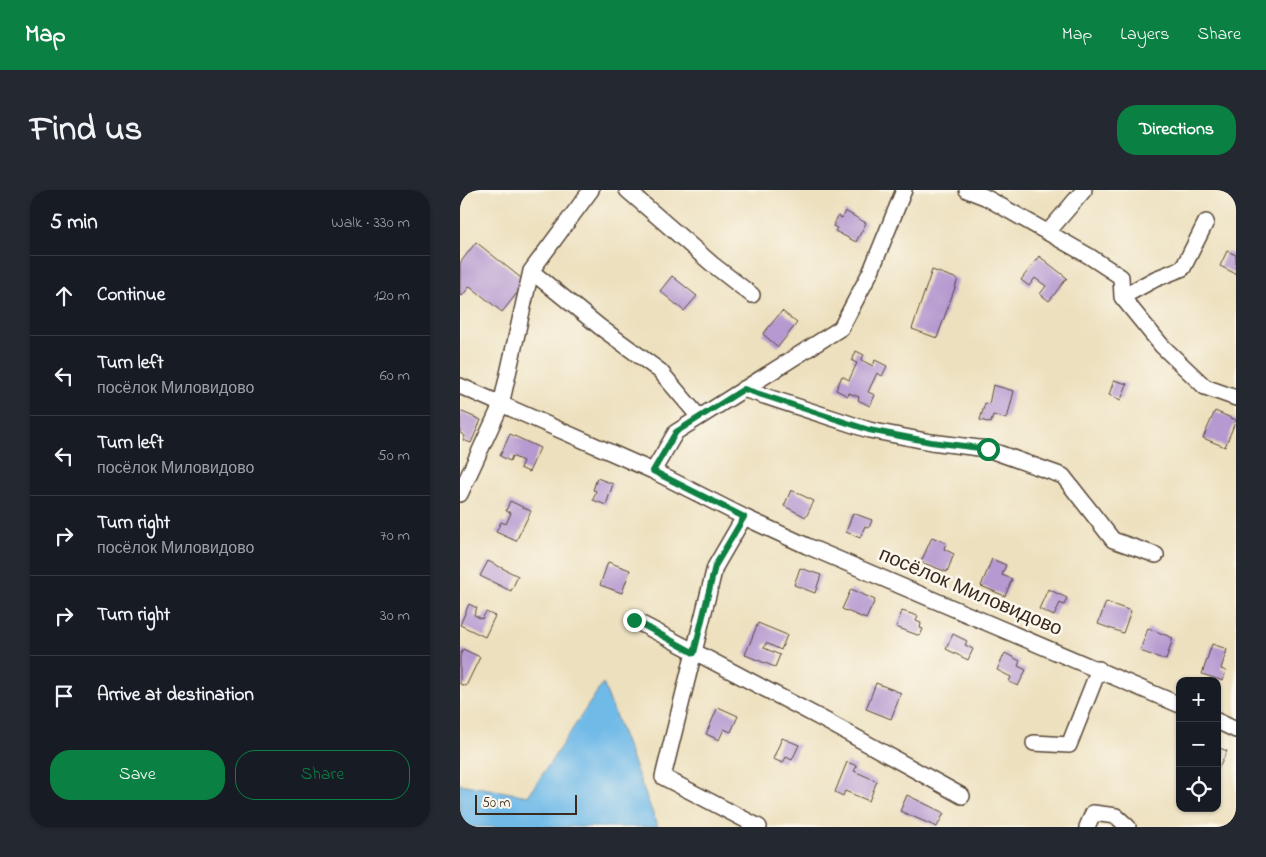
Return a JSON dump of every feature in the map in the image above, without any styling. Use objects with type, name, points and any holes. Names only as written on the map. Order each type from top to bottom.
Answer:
[{"type":"street","points":[[460,494],[501,405],[530,272],[591,190]]},
{"type":"street","points":[[627,190],[712,264],[752,294]]},
{"type":"street","points":[[653,471],[676,432],[841,328],[872,271],[904,190]]},
{"type":"street","points":[[1048,232],[1084,190]]},
{"type":"street","points":[[971,191],[1048,232],[1121,277],[1122,296],[1162,346],[1205,387],[1236,398]]},
{"type":"street","points":[[1122,296],[1155,279],[1183,268],[1206,222]]},
{"type":"street","points":[[530,272],[660,371],[699,418]]},
{"type":"street","name":"посёлок Миловидово","points":[[460,386],[653,471],[744,517],[1176,703]]},
{"type":"street","points":[[744,389],[869,430],[931,442],[988,449],[1062,476],[1113,540],[1156,555]]},
{"type":"street","points":[[744,517],[715,566],[663,777],[759,827]]},
{"type":"street","points":[[634,620],[828,722],[962,796]]},
{"type":"street","points":[[1034,743],[1069,745],[1098,669]]},
{"type":"street","points":[[1221,724],[1236,730]]},
{"type":"street","points":[[1088,827],[1093,813],[1116,816],[1128,827]]},
{"type":"water","points":[[603,683],[658,827],[460,827],[460,784],[528,796]]},
{"type":"building","points":[[845,211],[866,223],[856,242],[835,231],[837,228],[833,226],[838,216],[842,218]]},
{"type":"building","points":[[476,242],[526,282],[502,312],[470,286],[462,296],[460,295],[460,263]]},
{"type":"building","points":[[1227,251],[1236,255],[1236,274],[1220,266]]},
{"type":"building","points":[[1039,256],[1067,278],[1049,301],[1040,294],[1046,286],[1035,278],[1029,286],[1021,280]]},
{"type":"building","points":[[932,270],[958,279],[937,338],[912,329]]},
{"type":"building","points":[[672,276],[697,296],[684,311],[660,291]]},
{"type":"building","points":[[782,311],[797,323],[778,347],[763,334]]},
{"type":"building","points":[[856,351],[864,355],[861,360],[873,366],[875,360],[887,366],[882,376],[877,373],[868,392],[875,395],[870,406],[858,400],[859,397],[849,393],[848,396],[836,390],[842,376],[849,380],[857,363],[852,361]]},
{"type":"building","points":[[1114,380],[1127,384],[1121,400],[1109,395]]},
{"type":"building","points":[[993,385],[1014,391],[1007,419],[993,415],[991,423],[980,420],[985,403],[989,404]]},
{"type":"building","points":[[460,411],[481,420],[471,443],[463,440],[465,436],[460,433]]},
{"type":"building","points":[[1215,411],[1236,420],[1225,447],[1203,438]]},
{"type":"building","points":[[510,434],[540,448],[529,472],[520,468],[523,461],[512,456],[510,461],[500,456]]},
{"type":"building","points":[[597,478],[613,484],[606,505],[593,500],[596,491],[593,490]]},
{"type":"building","points":[[791,490],[814,501],[806,517],[784,506]]},
{"type":"building","points":[[510,501],[531,511],[516,541],[496,532],[501,522],[506,524],[511,513],[506,511]]},
{"type":"building","points":[[853,513],[872,520],[869,528],[865,526],[860,538],[846,532]]},
{"type":"building","points":[[932,537],[946,543],[944,549],[954,554],[947,572],[921,562]]},
{"type":"building","points":[[992,559],[1006,565],[1002,575],[1012,579],[1005,596],[981,586]]},
{"type":"building","points":[[488,561],[518,576],[511,591],[480,576]]},
{"type":"building","points":[[608,562],[630,570],[622,593],[600,585]]},
{"type":"building","points":[[800,568],[821,575],[815,593],[794,585]]},
{"type":"building","points":[[851,589],[875,600],[866,619],[842,609]]},
{"type":"building","points":[[1048,589],[1067,598],[1064,605],[1060,603],[1054,616],[1039,609]]},
{"type":"building","points":[[1106,602],[1131,611],[1123,633],[1098,624]]},
{"type":"building","points":[[469,604],[477,608],[474,615],[482,619],[486,612],[495,616],[485,637],[460,625]]},
{"type":"building","points":[[902,611],[918,616],[916,621],[921,623],[920,628],[923,629],[920,636],[896,627]]},
{"type":"building","points":[[758,623],[787,635],[781,650],[766,643],[764,648],[780,655],[775,667],[745,655]]},
{"type":"building","points":[[1148,628],[1173,638],[1166,660],[1140,651]]},
{"type":"building","points":[[953,634],[967,641],[965,645],[973,649],[968,660],[946,649]]},
{"type":"building","points":[[1212,644],[1227,649],[1221,669],[1226,671],[1223,681],[1221,677],[1211,677],[1202,674]]},
{"type":"building","points":[[463,649],[480,657],[466,686],[460,684],[460,656]]},
{"type":"building","points":[[1005,653],[1020,661],[1018,666],[1026,670],[1018,686],[1009,682],[1011,677],[997,670]]},
{"type":"building","points":[[876,683],[901,693],[891,719],[866,709]]},
{"type":"building","points":[[718,707],[738,716],[731,732],[724,729],[719,740],[706,734]]},
{"type":"building","points":[[782,738],[799,745],[792,760],[786,757],[783,763],[773,759]]},
{"type":"building","points":[[1221,749],[1227,751],[1221,764]]},
{"type":"building","points":[[847,762],[857,766],[854,771],[877,781],[869,801],[845,791],[843,796],[835,792]]},
{"type":"building","points":[[907,795],[944,813],[937,827],[900,811]]},
{"type":"route","points":[[634,620],[694,653],[715,566],[744,517],[653,471],[676,432],[744,389],[869,430],[931,442],[988,449]]}]
